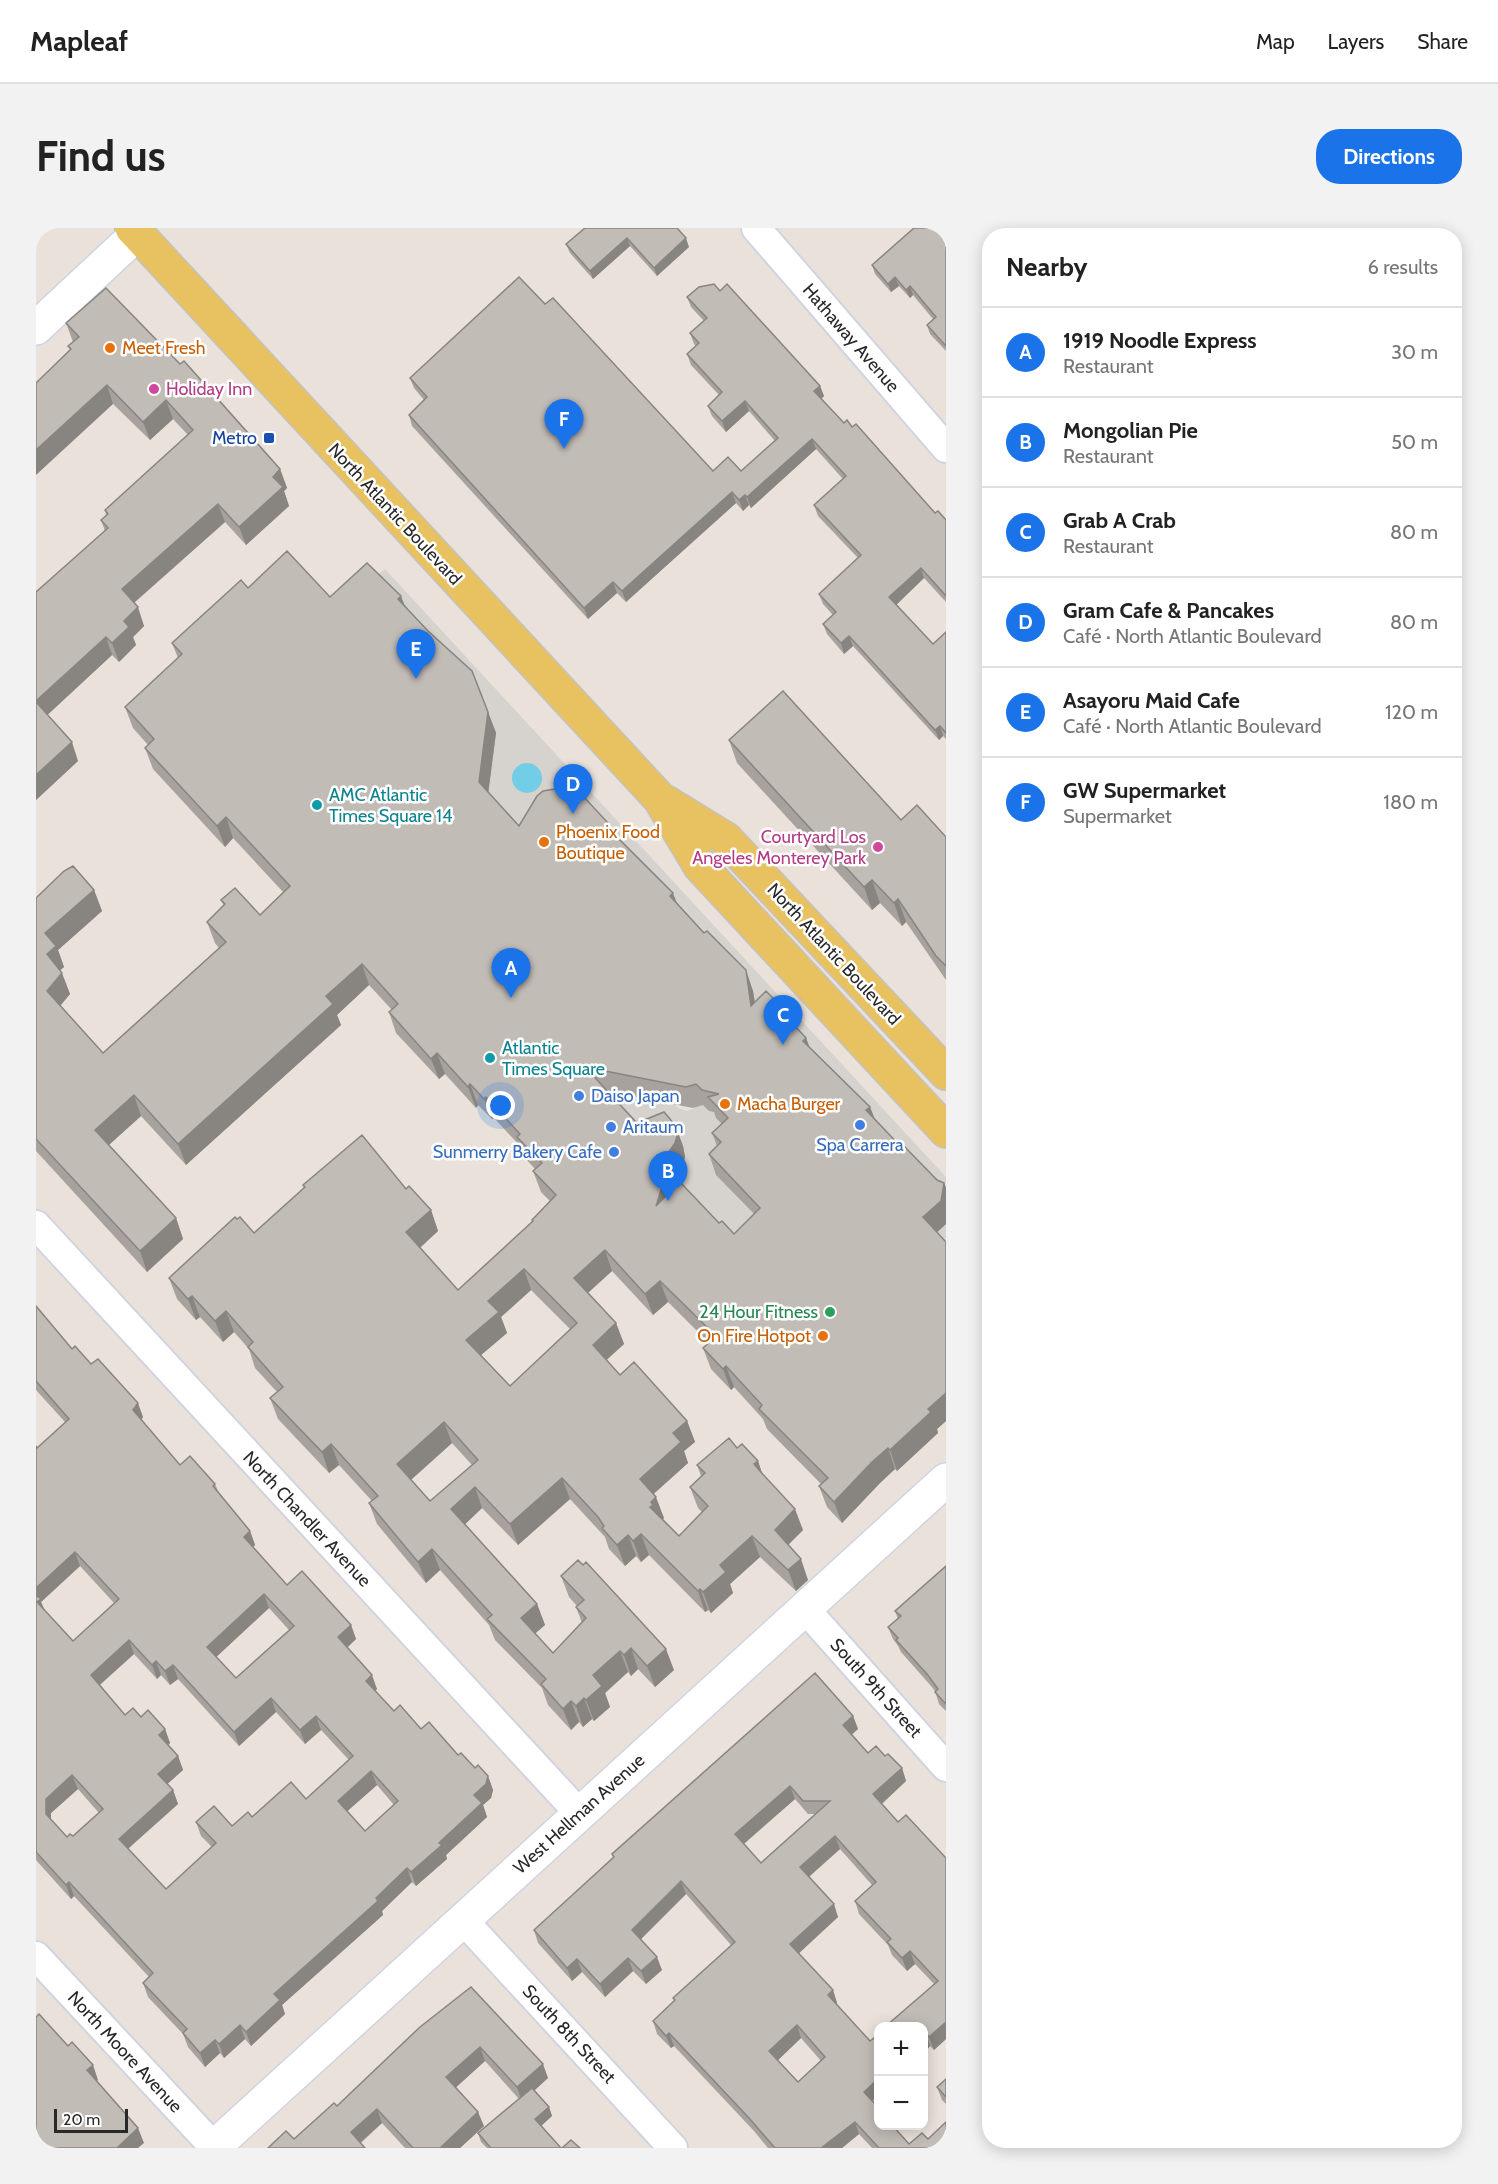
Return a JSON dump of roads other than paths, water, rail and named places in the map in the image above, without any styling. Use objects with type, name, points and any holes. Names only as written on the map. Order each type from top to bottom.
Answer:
[{"type":"main road","name":"North Atlantic Boulevard","points":[[138,230],[660,799],[700,866],[946,1131]]},
{"type":"main road","name":"North Atlantic Boulevard","points":[[660,799],[726,838],[946,1073]]},
{"type":"street","name":"Hathaway Avenue","points":[[756,228],[946,448]]},
{"type":"street","points":[[36,328],[138,230]]},
{"type":"street","name":"North Chandler Avenue","points":[[36,1225],[579,1813]]},
{"type":"street","name":"West Hellman Avenue","points":[[213,2148],[946,1480]]},
{"type":"street","name":"South 9th Street","points":[[806,1610],[946,1767]]},
{"type":"street","name":"South 8th Street","points":[[464,1921],[674,2148]]},
{"type":"street","name":"North Moore Avenue","points":[[36,1956],[213,2148]]},
{"type":"water","points":[[527,763],[538,767],[542,778],[538,789],[527,793],[516,789],[512,778],[516,767]]},
{"type":"place","name":"Meet Fresh","points":[[110,348]]},
{"type":"place","name":"Holiday Inn","points":[[154,389]]},
{"type":"place","name":"Metro","points":[[269,438]]},
{"type":"place","name":"GW Supermarket","points":[[564,449]]},
{"type":"place","name":"Asayoru Maid Cafe","points":[[416,679]]},
{"type":"place","name":"AMC Atlantic Times Square 14","points":[[317,805]]},
{"type":"place","name":"Gram Cafe & Pancakes","points":[[573,814]]},
{"type":"place","name":"Phoenix Food Boutique","points":[[544,842]]},
{"type":"place","name":"Courtyard Los Angeles Monterey Park","points":[[878,847]]},
{"type":"place","name":"1919 Noodle Express","points":[[511,998]]},
{"type":"place","name":"Grab A Crab","points":[[783,1045]]},
{"type":"place","name":"Atlantic Times Square","points":[[490,1058]]},
{"type":"place","name":"Daiso Japan","points":[[579,1096]]},
{"type":"place","name":"Macha Burger","points":[[725,1104]]},
{"type":"place","name":"Spa Carrera","points":[[860,1125]]},
{"type":"place","name":"Aritaum","points":[[611,1127]]},
{"type":"place","name":"Sunmerry Bakery Cafe","points":[[614,1152]]},
{"type":"place","name":"Mongolian Pie","points":[[668,1201]]},
{"type":"place","name":"24 Hour Fitness","points":[[830,1312]]},
{"type":"place","name":"On Fire Hotpot","points":[[823,1336]]}]
